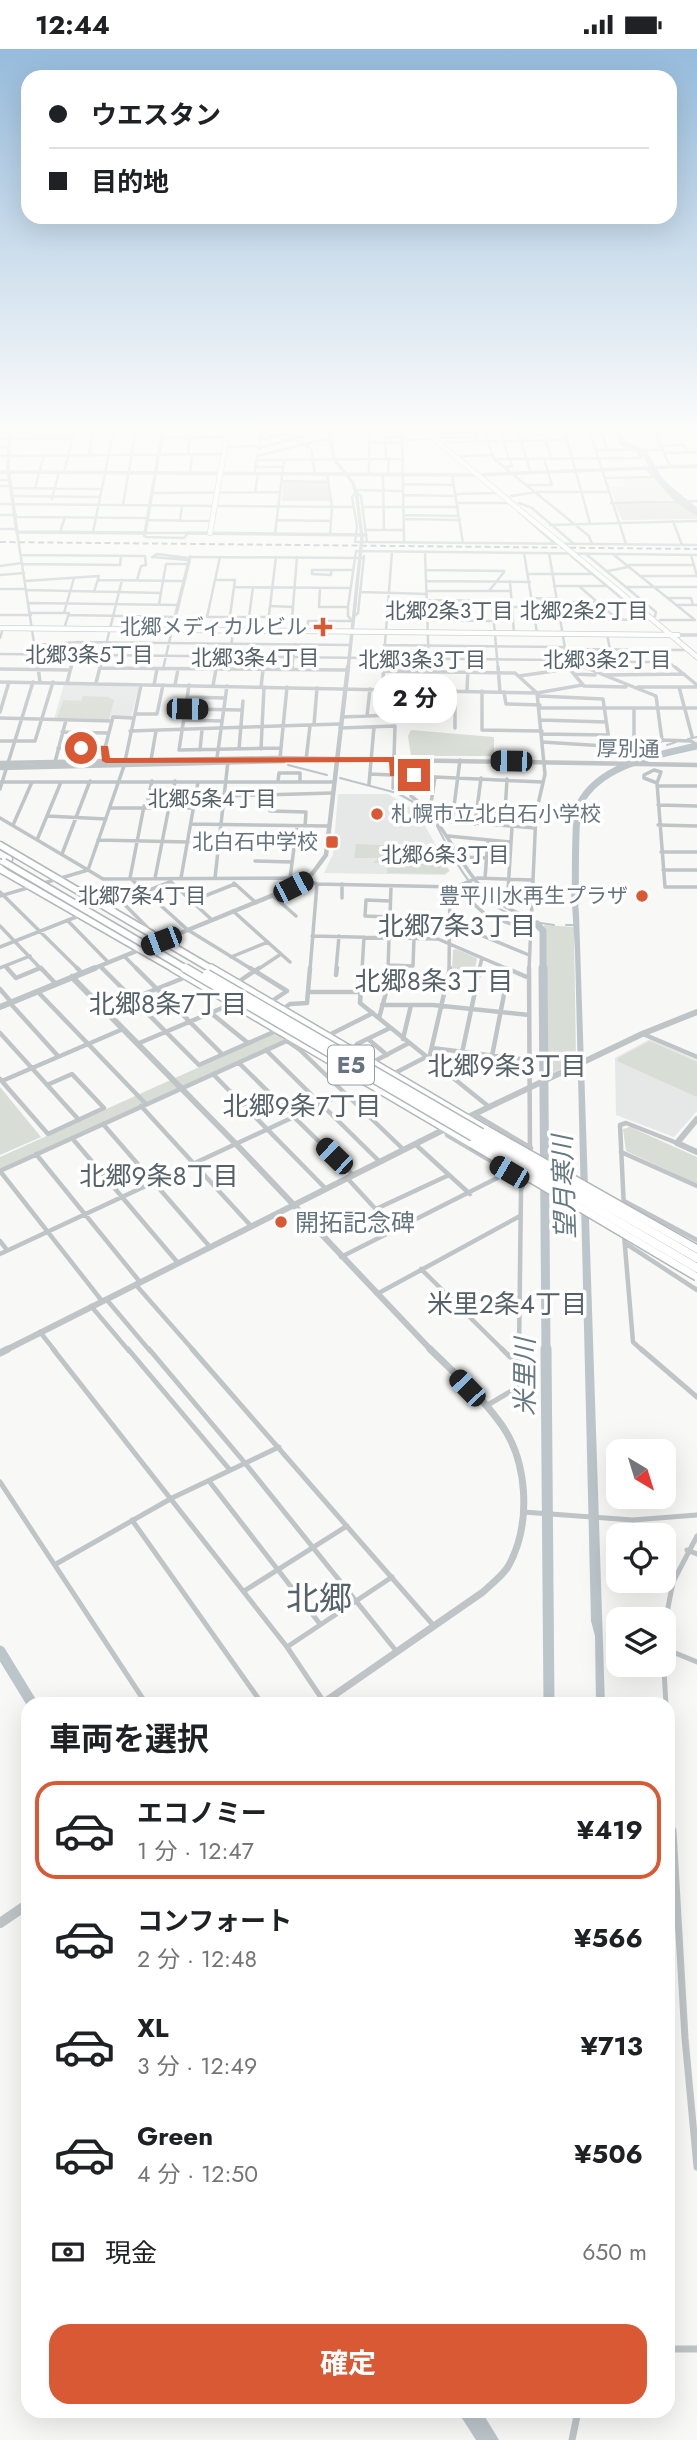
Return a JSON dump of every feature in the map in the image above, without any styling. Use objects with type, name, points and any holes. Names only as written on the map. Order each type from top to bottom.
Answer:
[{"type":"highway","name":"E5","points":[[0,854],[697,1258]]},
{"type":"highway","name":"E5","points":[[0,860],[695,1274]]},
{"type":"main road","points":[[563,541],[697,657]]},
{"type":"main road","points":[[654,618],[697,650]]},
{"type":"main road","points":[[2,628],[678,635]]},
{"type":"main road","points":[[0,845],[393,1075],[470,1116],[487,1130],[697,1249]]},
{"type":"main road","points":[[1,869],[695,1274]]},
{"type":"street","points":[[19,541],[40,682]]},
{"type":"street","points":[[355,541],[697,545]]},
{"type":"street","points":[[0,1007],[305,880],[326,855],[362,541]]},
{"type":"street","points":[[552,541],[555,544]]},
{"type":"street","points":[[569,541],[574,544]]},
{"type":"street","points":[[680,541],[682,545]]},
{"type":"street","points":[[353,620],[348,616],[348,607],[354,552],[697,555]]},
{"type":"street","points":[[353,620],[358,613],[365,552]]},
{"type":"street","points":[[382,688],[392,552]]},
{"type":"street","points":[[425,552],[430,672],[427,709]]},
{"type":"street","points":[[524,553],[537,633]]},
{"type":"street","points":[[549,553],[565,660],[582,685]]},
{"type":"street","points":[[568,553],[639,613],[654,618]]},
{"type":"street","points":[[157,554],[188,560],[152,557],[157,554]]},
{"type":"street","points":[[585,554],[608,571],[621,588],[656,611],[654,618]]},
{"type":"street","points":[[614,554],[696,620]]},
{"type":"street","points":[[21,555],[145,556],[146,565],[141,566],[137,580]]},
{"type":"street","points":[[69,565],[71,555]]},
{"type":"street","points":[[641,576],[697,576],[691,555]]},
{"type":"street","points":[[0,566],[120,565],[121,556]]},
{"type":"street","points":[[159,604],[166,564],[220,557],[364,558]]},
{"type":"street","points":[[220,557],[207,617],[269,617]]},
{"type":"street","points":[[268,631],[276,557]]},
{"type":"street","points":[[291,631],[297,557]]},
{"type":"street","points":[[163,669],[188,560]]},
{"type":"street","points":[[608,571],[629,566],[694,565]]},
{"type":"street","points":[[331,570],[331,575],[312,574],[312,570],[331,570],[353,570]]},
{"type":"street","points":[[426,571],[504,571],[489,591]]},
{"type":"street","points":[[0,575],[24,573]]},
{"type":"street","points":[[528,574],[593,574]]},
{"type":"street","points":[[25,582],[99,576],[94,592]]},
{"type":"street","points":[[64,613],[74,578]]},
{"type":"street","points":[[98,580],[184,581]]},
{"type":"street","points":[[96,683],[122,580]]},
{"type":"street","points":[[215,580],[235,580],[230,617],[232,644],[229,670]]},
{"type":"street","points":[[427,581],[530,582]]},
{"type":"street","points":[[510,581],[514,633]]},
{"type":"street","points":[[554,586],[608,586]]},
{"type":"street","points":[[579,586],[617,619]]},
{"type":"street","points":[[235,587],[351,588]]},
{"type":"street","points":[[249,617],[253,587]]},
{"type":"street","points":[[320,587],[319,607],[348,607]]},
{"type":"street","points":[[621,588],[697,587]]},
{"type":"street","points":[[0,589],[161,593]]},
{"type":"street","points":[[361,592],[510,591]]},
{"type":"street","points":[[668,598],[691,597],[695,605],[677,605]]},
{"type":"street","points":[[532,598],[597,602]]},
{"type":"street","points":[[427,600],[510,601]]},
{"type":"street","points":[[469,600],[471,620]]},
{"type":"street","points":[[492,601],[498,673],[506,704],[634,710],[697,708]]},
{"type":"street","points":[[29,603],[179,605]]},
{"type":"street","points":[[270,606],[293,607]]},
{"type":"street","points":[[511,607],[533,607]]},
{"type":"street","points":[[427,608],[470,609]]},
{"type":"street","points":[[558,610],[607,611]]},
{"type":"street","points":[[0,615],[69,613],[68,615],[176,617]]},
{"type":"street","points":[[64,629],[68,615]]},
{"type":"street","points":[[560,618],[696,620]]},
{"type":"street","points":[[307,631],[308,621],[353,620]]},
{"type":"street","points":[[427,620],[494,621]]},
{"type":"street","points":[[0,638],[2,628]]},
{"type":"street","points":[[607,634],[610,649]]},
{"type":"street","points":[[678,635],[697,635]]},
{"type":"street","points":[[292,670],[295,644]]},
{"type":"street","points":[[34,645],[350,645]]},
{"type":"street","points":[[384,645],[688,650]]},
{"type":"street","points":[[654,649],[697,686]]},
{"type":"street","points":[[0,655],[668,662]]},
{"type":"street","points":[[67,683],[74,655]]},
{"type":"street","points":[[467,691],[468,659]]},
{"type":"street","points":[[575,662],[600,675],[656,696],[662,740]]},
{"type":"street","points":[[100,668],[346,670]]},
{"type":"street","points":[[0,669],[70,670]]},
{"type":"street","points":[[154,685],[157,669]]},
{"type":"street","points":[[175,685],[178,669]]},
{"type":"street","points":[[213,686],[216,669]]},
{"type":"street","points":[[519,676],[569,669]]},
{"type":"street","points":[[261,749],[263,670]]},
{"type":"street","points":[[383,671],[515,673],[538,694],[540,707],[545,774],[535,828],[529,928],[531,1148],[526,1182],[521,1190],[518,1387],[485,1407]]},
{"type":"street","points":[[574,674],[684,674]]},
{"type":"street","points":[[383,680],[430,680]]},
{"type":"street","points":[[0,682],[382,688],[603,698],[610,747]]},
{"type":"street","points":[[0,712],[9,682]]},
{"type":"street","points":[[0,789],[33,682]]},
{"type":"street","points":[[0,741],[35,741],[53,682]]},
{"type":"street","points":[[88,870],[120,781],[141,685]]},
{"type":"street","points":[[106,761],[105,748],[113,717],[158,714],[163,685]]},
{"type":"street","points":[[189,685],[179,750],[281,748]]},
{"type":"street","points":[[538,694],[582,685],[697,686]]},
{"type":"street","points":[[217,758],[226,686]]},
{"type":"street","points":[[280,758],[287,687]]},
{"type":"street","points":[[679,687],[692,736]]},
{"type":"street","points":[[306,760],[317,688]]},
{"type":"street","points":[[367,716],[370,689]]},
{"type":"street","points":[[341,717],[391,715],[394,689]]},
{"type":"street","points":[[455,691],[456,728]]},
{"type":"street","points":[[482,691],[482,730],[608,735]]},
{"type":"street","points":[[187,697],[225,698]]},
{"type":"street","points":[[239,749],[243,701]]},
{"type":"street","points":[[185,709],[242,710]]},
{"type":"street","points":[[634,710],[634,749]]},
{"type":"street","points":[[0,718],[112,721]]},
{"type":"street","points":[[55,762],[66,720]]},
{"type":"street","points":[[183,720],[221,721]]},
{"type":"street","points":[[541,720],[606,722]]},
{"type":"street","points":[[130,731],[396,726],[393,788]]},
{"type":"street","points":[[369,784],[374,727]]},
{"type":"street","points":[[200,750],[202,730]]},
{"type":"street","points":[[62,731],[108,733]]},
{"type":"street","points":[[152,760],[156,731]]},
{"type":"street","points":[[662,740],[695,744]]},
{"type":"street","points":[[542,742],[653,749],[662,740]]},
{"type":"street","points":[[58,748],[105,748]]},
{"type":"street","name":"厚別通","points":[[0,768],[7,765],[55,762],[124,763],[217,758],[228,761],[280,758],[694,764]]},
{"type":"street","name":"厚別通","points":[[0,763],[293,759]]},
{"type":"street","points":[[215,878],[228,761]]},
{"type":"street","points":[[452,822],[460,761]]},
{"type":"street","points":[[697,786],[657,784],[644,778],[644,775],[653,770],[659,771],[657,784],[658,825],[665,887],[697,887]]},
{"type":"street","points":[[278,782],[279,773],[300,773],[300,781]]},
{"type":"street","points":[[370,774],[542,782]]},
{"type":"street","points":[[414,775],[411,796],[430,810],[438,820],[468,882],[530,918]]},
{"type":"street","points":[[430,810],[435,777]]},
{"type":"street","points":[[475,824],[481,778]]},
{"type":"street","points":[[478,810],[505,812],[507,779]]},
{"type":"street","points":[[152,781],[148,799],[172,800],[175,781]]},
{"type":"street","points":[[1,782],[333,782]]},
{"type":"street","points":[[13,825],[32,782]]},
{"type":"street","points":[[37,840],[61,782]]},
{"type":"street","points":[[62,855],[90,782]]},
{"type":"street","points":[[181,878],[198,782]]},
{"type":"street","points":[[224,796],[332,793]]},
{"type":"street","points":[[271,794],[270,811],[306,812],[305,826]]},
{"type":"street","points":[[658,805],[697,806]]},
{"type":"street","points":[[130,878],[144,806]]},
{"type":"street","points":[[155,878],[169,807]]},
{"type":"street","points":[[110,808],[194,807]]},
{"type":"street","points":[[47,816],[106,819]]},
{"type":"street","points":[[0,818],[103,879],[168,880],[212,920]]},
{"type":"street","points":[[438,820],[535,828]]},
{"type":"street","points":[[191,824],[328,826]]},
{"type":"street","points":[[658,825],[697,826]]},
{"type":"street","points":[[290,878],[297,826]]},
{"type":"street","points":[[507,907],[512,827]]},
{"type":"street","points":[[447,836],[510,842]]},
{"type":"street","points":[[98,840],[188,842]]},
{"type":"street","points":[[485,878],[488,840]]},
{"type":"street","points":[[240,843],[294,844]]},
{"type":"street","points":[[661,852],[697,852]]},
{"type":"street","points":[[458,857],[486,858]]},
{"type":"street","points":[[255,861],[292,862]]},
{"type":"street","points":[[1,894],[88,870]]},
{"type":"street","points":[[663,870],[697,870]]},
{"type":"street","points":[[130,878],[188,930],[288,991],[269,1003]]},
{"type":"street","points":[[105,907],[168,880],[181,878],[290,878],[317,884],[453,887],[485,878],[532,880]]},
{"type":"street","points":[[228,878],[255,902]]},
{"type":"street","points":[[192,901],[235,884]]},
{"type":"street","points":[[282,1010],[290,1004],[307,1003],[317,884]]},
{"type":"street","points":[[342,884],[342,898]]},
{"type":"street","points":[[390,917],[391,885]]},
{"type":"street","points":[[393,1075],[428,1058],[432,1048],[451,963],[450,921],[453,887]]},
{"type":"street","points":[[453,887],[485,914],[529,928]]},
{"type":"street","points":[[1,894],[82,973]]},
{"type":"street","points":[[272,895],[296,916]]},
{"type":"street","points":[[121,901],[147,927],[142,930]]},
{"type":"street","points":[[390,901],[366,901],[365,916],[450,921],[529,955]]},
{"type":"street","points":[[233,911],[290,962]]},
{"type":"street","points":[[0,947],[82,915]]},
{"type":"street","points":[[68,921],[108,963]]},
{"type":"street","points":[[1,929],[16,941],[56,984]]},
{"type":"street","points":[[312,936],[438,939],[529,978]]},
{"type":"street","points":[[336,975],[339,936]]},
{"type":"street","points":[[364,937],[360,1003],[488,1106]]},
{"type":"street","points":[[379,1018],[387,989],[389,938]]},
{"type":"street","points":[[389,965],[413,966],[414,938]]},
{"type":"street","points":[[232,957],[268,942]]},
{"type":"street","points":[[236,983],[281,954]]},
{"type":"street","points":[[30,956],[3,967],[16,978],[40,968]]},
{"type":"street","points":[[124,956],[223,1054]]},
{"type":"street","points":[[462,1053],[482,958]]},
{"type":"street","points":[[100,966],[199,1065],[278,1030]]},
{"type":"street","points":[[492,1056],[509,969]]},
{"type":"street","points":[[104,1010],[187,976]]},
{"type":"street","points":[[72,977],[237,1145],[485,1407],[512,1440],[519,1460],[521,1512],[519,1540],[509,1566],[483,1592],[331,1697]]},
{"type":"street","points":[[0,989],[58,1056]]},
{"type":"street","points":[[38,991],[251,1226]]},
{"type":"street","points":[[308,992],[361,992]]},
{"type":"street","points":[[137,1044],[234,1003]]},
{"type":"street","points":[[382,1005],[441,1006],[529,1015]]},
{"type":"street","points":[[403,1039],[411,1005]]},
{"type":"street","points":[[211,1013],[248,1043]]},
{"type":"street","points":[[327,1036],[373,1013]]},
{"type":"street","points":[[0,1353],[488,1106],[642,1034],[697,1013]]},
{"type":"street","points":[[357,1044],[390,1028]]},
{"type":"street","points":[[47,1085],[72,1074],[104,1108],[48,1134],[1,1080],[123,1029]]},
{"type":"street","points":[[0,1033],[79,1120]]},
{"type":"street","points":[[642,1034],[696,1054]]},
{"type":"street","points":[[397,1652],[245,1463],[104,1300],[0,1171],[290,1039],[404,1150]]},
{"type":"street","points":[[368,1039],[387,1055]]},
{"type":"street","points":[[373,1062],[409,1043]]},
{"type":"street","points":[[432,1048],[529,1060]]},
{"type":"street","points":[[266,1050],[380,1161]]},
{"type":"street","points":[[239,1063],[294,1117],[394,1229]]},
{"type":"street","points":[[213,1074],[326,1189]]},
{"type":"street","points":[[0,1254],[345,1093]]},
{"type":"street","points":[[470,1116],[531,1148]]},
{"type":"street","points":[[677,1143],[697,1119]]},
{"type":"street","points":[[697,1152],[623,1123],[620,1125],[633,1342],[697,1397]]},
{"type":"street","points":[[103,1124],[210,1247]]},
{"type":"street","points":[[446,1128],[447,1135],[526,1182]]},
{"type":"street","points":[[72,1138],[178,1263]]},
{"type":"street","points":[[415,1145],[470,1194]]},
{"type":"street","points":[[621,1152],[697,1186]]},
{"type":"street","points":[[36,1154],[86,1213],[138,1283],[434,1626]]},
{"type":"street","points":[[341,1257],[509,1172]]},
{"type":"street","points":[[376,1209],[449,1175]]},
{"type":"street","points":[[624,1201],[697,1240]]},
{"type":"street","points":[[376,1294],[521,1216]]},
{"type":"street","points":[[0,1241],[7,1250]]},
{"type":"street","points":[[625,1243],[697,1290]]},
{"type":"street","points":[[421,1269],[510,1357],[519,1359]]},
{"type":"street","points":[[91,1306],[230,1470]]},
{"type":"street","points":[[40,1332],[287,1647],[318,1697]]},
{"type":"street","points":[[56,1565],[172,1498],[279,1447]]},
{"type":"street","points":[[209,1481],[320,1624]]},
{"type":"street","points":[[0,1482],[142,1697]]},
{"type":"street","points":[[521,1512],[618,1519],[660,1519],[697,1515]]},
{"type":"street","points":[[132,1520],[257,1697]]},
{"type":"street","points":[[244,1591],[348,1526]]},
{"type":"street","points":[[666,1607],[674,1578],[697,1536]]},
{"type":"street","points":[[687,1550],[697,1554]]},
{"type":"street","points":[[287,1647],[392,1577]]},
{"type":"street","points":[[676,1653],[697,1662]]},
{"type":"street","points":[[664,1677],[666,1697]]},
{"type":"street","points":[[675,1859],[697,2167]]},
{"type":"street","points":[[0,1923],[21,1909]]},
{"type":"street","points":[[688,2064],[697,2065]]},
{"type":"street","points":[[675,2349],[697,2349]]},
{"type":"street","points":[[572,2440],[577,2418]]},
{"type":"shaded area","points":[[64,684],[139,687],[131,717],[111,717],[110,720],[54,719]]},
{"type":"shaded area","points":[[83,696],[108,697],[114,700],[109,719],[57,718],[63,700],[81,701]]},
{"type":"shaded area","points":[[411,730],[494,737],[494,756],[411,756],[408,736]]},
{"type":"shaded area","points":[[338,794],[388,794],[411,808],[422,820],[450,871],[445,875],[324,873],[333,854]]},
{"type":"shaded area","points":[[356,844],[436,848],[449,871],[444,874],[387,873],[387,863],[373,863],[378,858],[354,858]]},
{"type":"shaded area","points":[[571,889],[577,889],[579,914],[605,1697],[596,1697],[595,1636],[591,1621],[575,951]]},
{"type":"shaded area","points":[[544,925],[574,927],[576,1061],[547,1076]]},
{"type":"shaded area","points":[[453,950],[477,958],[474,975],[452,972]]},
{"type":"shaded area","points":[[279,1031],[289,1038],[0,1170],[0,1157]]},
{"type":"shaded area","points":[[650,1039],[697,1060],[697,1111],[674,1137],[616,1115],[615,1058]]},
{"type":"shaded area","points":[[650,1041],[697,1062],[697,1097],[617,1061]]},
{"type":"shaded area","points":[[0,1087],[41,1137],[0,1155]]},
{"type":"shaded area","points":[[630,1127],[697,1157],[697,1184],[626,1151],[623,1129]]},
{"type":"shaded area","points":[[462,2418],[486,2418],[499,2440],[476,2440]]},
{"type":"waterway","points":[[688,739],[697,737]]},
{"type":"waterway","points":[[667,745],[676,742]]},
{"type":"waterway","name":"望月寒川","points":[[575,902],[577,811],[588,791],[600,780],[631,763],[697,746]]},
{"type":"waterway","points":[[0,766],[79,764]]},
{"type":"waterway","points":[[288,765],[327,775]]},
{"type":"waterway","points":[[340,778],[397,793],[417,804]]},
{"type":"waterway","points":[[437,826],[468,880],[480,894],[510,914],[554,925]]},
{"type":"waterway","name":"米里川","points":[[537,924],[543,931],[543,968]]},
{"type":"waterway","points":[[566,925],[576,925]]},
{"type":"waterway","name":"米里川","points":[[543,968],[546,1351]]},
{"type":"waterway","name":"米里川","points":[[546,1349],[549,1697]]},
{"type":"waterway","points":[[0,1651],[28,1697]]},
{"type":"railway","points":[[0,542],[697,549]]},
{"type":"place","name":"北郷メディカルビル","points":[[323,627]]},
{"type":"place","name":"札幌市立北白石小学校","points":[[377,814]]},
{"type":"place","name":"北白石中学校","points":[[332,842]]},
{"type":"place","name":"豊平川水再生プラザ","points":[[642,896]]},
{"type":"place","name":"開拓記念碑","points":[[281,1222]]},
{"type":"district","name":"北郷2条3丁目","points":[[449,611]]},
{"type":"district","name":"北郷2条2丁目","points":[[584,611]]},
{"type":"district","name":"北郷3条5丁目","points":[[89,655]]},
{"type":"district","name":"北郷3条4丁目","points":[[255,658]]},
{"type":"district","name":"北郷3条3丁目","points":[[422,660]]},
{"type":"district","name":"北郷3条2丁目","points":[[607,660]]},
{"type":"district","name":"北郷5条4丁目","points":[[212,799]]},
{"type":"district","name":"北郷6条3丁目","points":[[445,855]]},
{"type":"district","name":"北郷7条4丁目","points":[[142,896]]},
{"type":"district","name":"北郷7条3丁目","points":[[457,926]]},
{"type":"district","name":"北郷8条3丁目","points":[[434,981]]},
{"type":"district","name":"北郷8条7丁目","points":[[168,1004]]},
{"type":"district","name":"北郷9条3丁目","points":[[507,1066]]},
{"type":"district","name":"北郷9条7丁目","points":[[302,1106]]},
{"type":"district","name":"北郷9条8丁目","points":[[159,1176]]},
{"type":"district","name":"米里2条4丁目","points":[[507,1304]]},
{"type":"district","name":"北郷","points":[[319,1598]]},
{"type":"route","points":[[81,748],[105,748],[106,761],[229,758],[394,759],[393,774],[414,775]]}]
